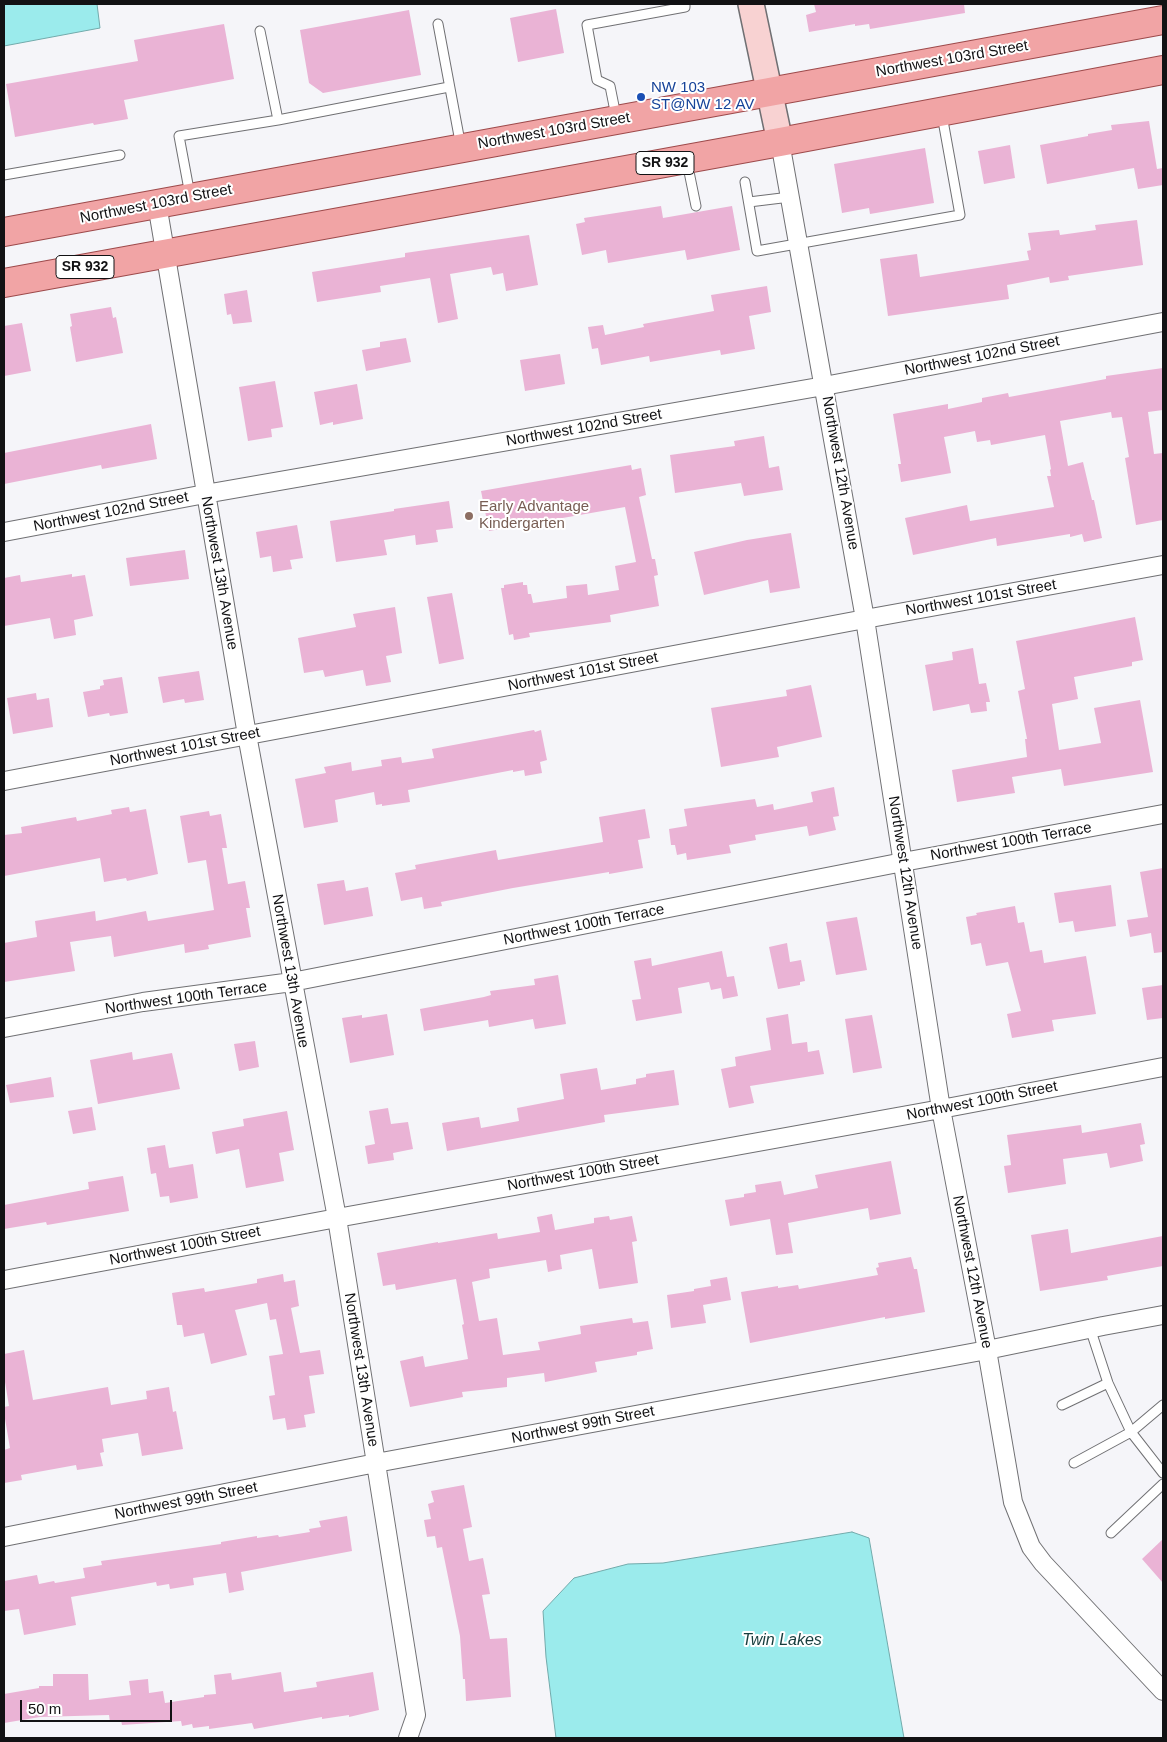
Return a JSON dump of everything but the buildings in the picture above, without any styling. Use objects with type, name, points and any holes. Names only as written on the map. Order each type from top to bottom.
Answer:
[{"type":"main road","name":"Northwest 103rd Street","points":[[4,232],[1163,20]]},
{"type":"main road","name":"SR 932","points":[[4,282],[780,142],[1163,70]]},
{"type":"street","name":"Northwest 12th Avenue","points":[[751,4],[780,142],[865,619],[941,1109],[1014,1502],[1030,1547],[1163,1691]]},
{"type":"street","name":"Northwest 13th Avenue","points":[[157,204],[247,735],[337,1218],[416,1715],[408,1738]]},
{"type":"street","name":"Northwest 102nd Street","points":[[4,532],[205,494],[824,386],[1163,322]]},
{"type":"street","name":"Northwest 101st Street","points":[[4,781],[865,619],[1163,565]]},
{"type":"street","name":"Northwest 100th Terrace","points":[[4,1028],[143,1002],[292,982],[903,862],[1163,814]]},
{"type":"street","name":"Northwest 100th Street","points":[[4,1280],[1163,1067]]},
{"type":"street","name":"Northwest 99th Street","points":[[4,1537],[376,1463],[987,1350],[1163,1315]]},
{"type":"lane","points":[[616,120],[610,86],[597,80],[587,25],[685,7],[685,4]]},
{"type":"lane","points":[[438,24],[461,148]]},
{"type":"lane","points":[[260,31],[278,120]]},
{"type":"lane","points":[[190,198],[179,136],[278,120],[449,86]]},
{"type":"lane","points":[[746,182],[757,251],[960,215],[942,112]]},
{"type":"lane","points":[[4,175],[120,155]]},
{"type":"lane","points":[[686,159],[696,206]]},
{"type":"lane","points":[[749,202],[790,197]]},
{"type":"lane","points":[[1090,1328],[1108,1383],[1131,1432],[1163,1473]]},
{"type":"lane","points":[[1062,1405],[1108,1383]]},
{"type":"lane","points":[[1074,1463],[1131,1432],[1163,1405]]},
{"type":"lane","points":[[1111,1533],[1163,1484]]},
{"type":"water","points":[[4,4],[97,4],[100,28],[4,46]]},
{"type":"water","name":"Twin Lakes","points":[[852,1532],[869,1538],[904,1738],[556,1738],[546,1657],[543,1611],[574,1578],[628,1564],[663,1563]]},
{"type":"place","name":"NW 103 ST@NW 12 AV","points":[[641,97]]},
{"type":"place","name":"Early Advantage Kindergarten","points":[[469,516]]}]
